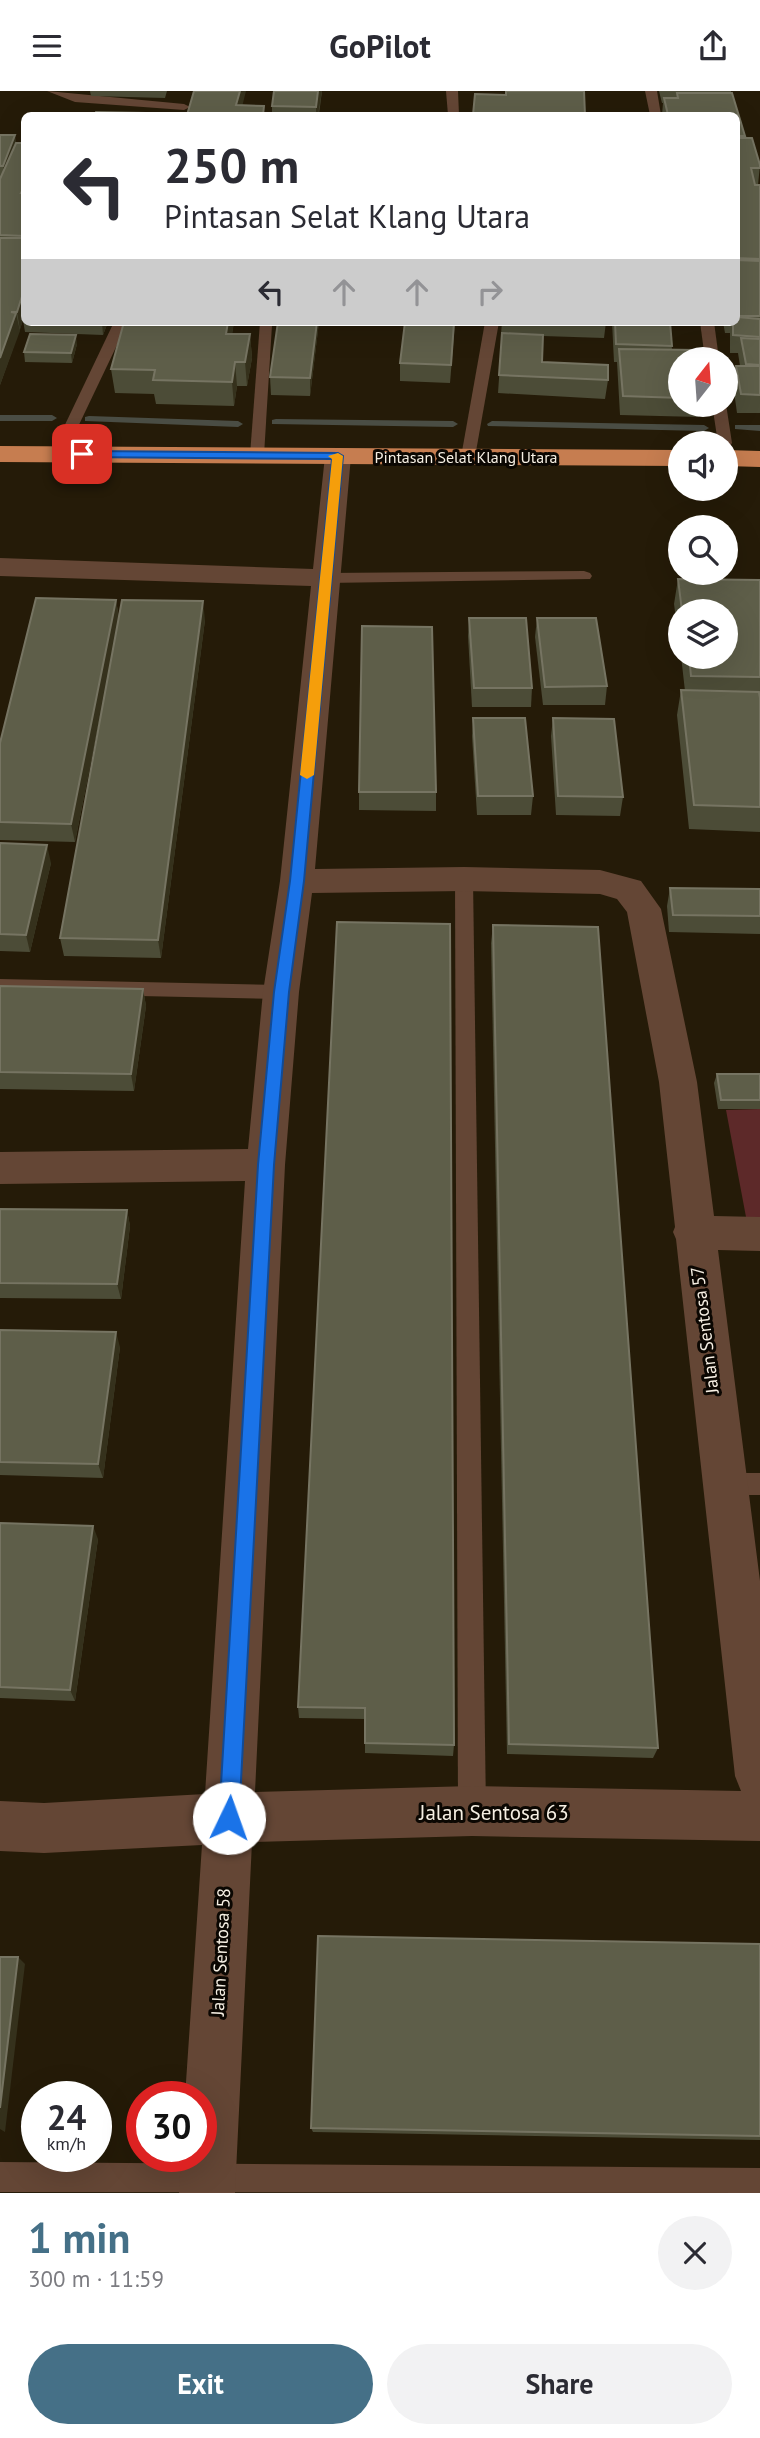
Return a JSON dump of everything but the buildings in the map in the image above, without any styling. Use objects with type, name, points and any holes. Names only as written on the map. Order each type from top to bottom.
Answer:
[{"type":"highway","name":"Pintasan Selat Klang Utara","points":[[0,454],[668,458]]},
{"type":"highway","points":[[738,455],[760,459]]},
{"type":"street","name":"Jalan Sentosa 58","points":[[208,2186],[266,1165],[281,992],[297,881],[338,456]]},
{"type":"street","points":[[0,567],[326,578]]},
{"type":"street","points":[[297,881],[464,879]]},
{"type":"street","name":"Jalan Sentosa 57","points":[[464,879],[600,882],[629,890],[644,909],[678,1082],[693,1233],[742,1484],[760,1776]]},
{"type":"street","points":[[0,1168],[266,1165]]},
{"type":"street","points":[[693,1233],[760,1234]]},
{"type":"street","name":"Jalan Sentosa 63","points":[[0,1826],[44,1828],[229,1818],[472,1811],[760,1816]]},
{"type":"lane","points":[[53,91],[75,99],[183,111],[187,91]]},
{"type":"lane","points":[[452,91],[454,112]]},
{"type":"lane","points":[[651,91],[655,112]]},
{"type":"lane","points":[[58,454],[119,326]]},
{"type":"lane","points":[[257,455],[265,326]]},
{"type":"lane","points":[[468,457],[491,326]]},
{"type":"lane","points":[[707,326],[710,347]]},
{"type":"lane","points":[[326,578],[584,576]]},
{"type":"lane","points":[[464,879],[472,1811]]},
{"type":"lane","points":[[0,986],[281,992]]},
{"type":"lane","points":[[0,2177],[208,2186],[760,2183]]},
{"type":"shaded area","points":[[760,1109],[760,1217],[746,1217],[726,1110]]},
{"type":"waterway","points":[[0,418],[52,418]]},
{"type":"waterway","points":[[89,419],[238,424]]},
{"type":"waterway","points":[[276,422],[453,424]]},
{"type":"waterway","points":[[492,424],[704,428]]},
{"type":"waterway","points":[[739,427],[760,428]]},
{"type":"slow traffic","points":[[307,775],[338,456],[333,456]]},
{"type":"route","points":[[82,454],[338,456],[297,881],[281,992],[266,1165],[229,1818]]}]
